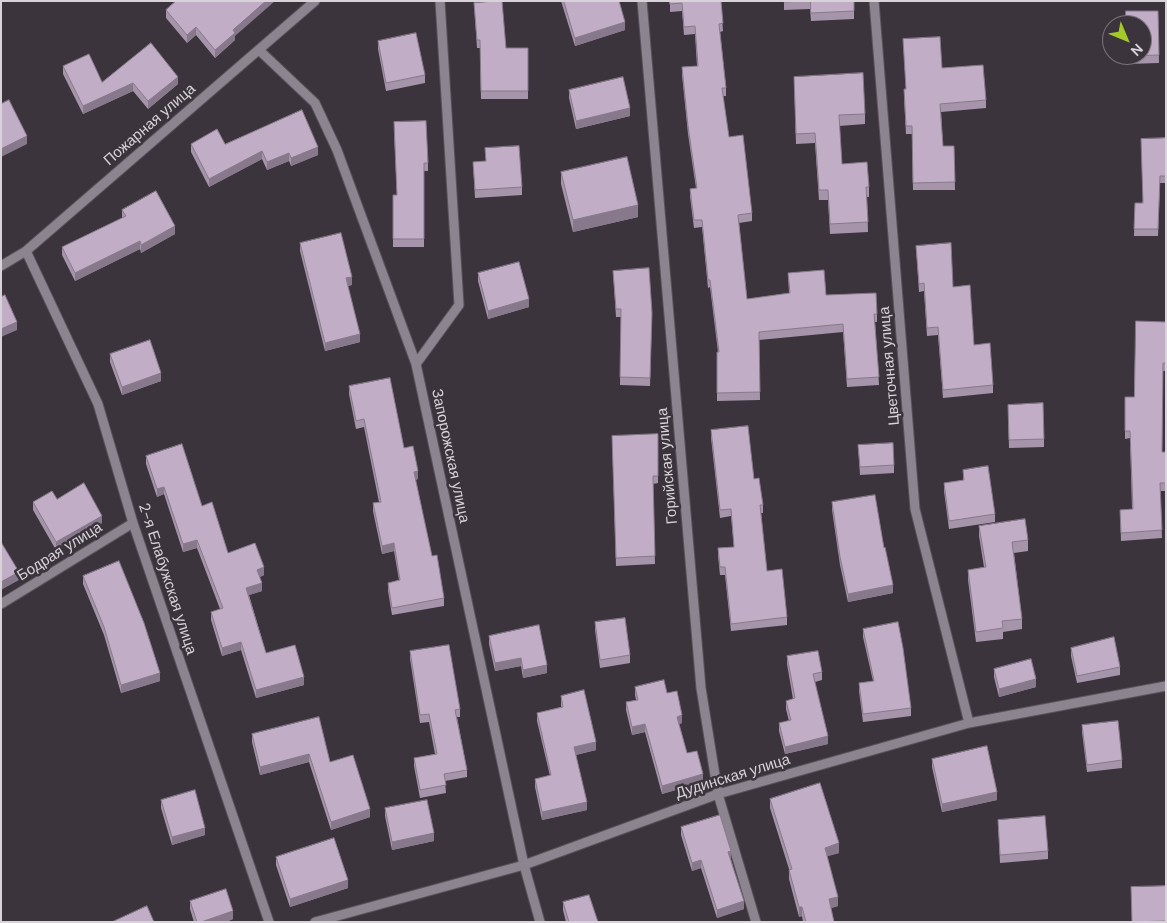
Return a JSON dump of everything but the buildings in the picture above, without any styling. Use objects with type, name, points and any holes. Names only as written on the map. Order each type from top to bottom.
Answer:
[{"type":"street","name":"Пожарная улица","points":[[1,266],[26,251],[315,1]]},
{"type":"street","points":[[416,364],[458,305],[440,1]]},
{"type":"street","name":"Горийская улица","points":[[642,1],[702,688],[718,794],[756,922]]},
{"type":"street","name":"Цветочная улица","points":[[874,1],[915,509],[969,723]]},
{"type":"street","name":"Запорожская улица","points":[[258,50],[315,103],[337,150],[416,364],[524,865],[540,922]]},
{"type":"street","name":"2-я Елабужская улица","points":[[26,251],[98,404],[133,523],[269,922]]},
{"type":"street","name":"Бодрая улица","points":[[1,604],[133,523]]},
{"type":"street","name":"Дудинская улица","points":[[315,922],[524,865],[718,794],[969,723],[1166,686]]}]
